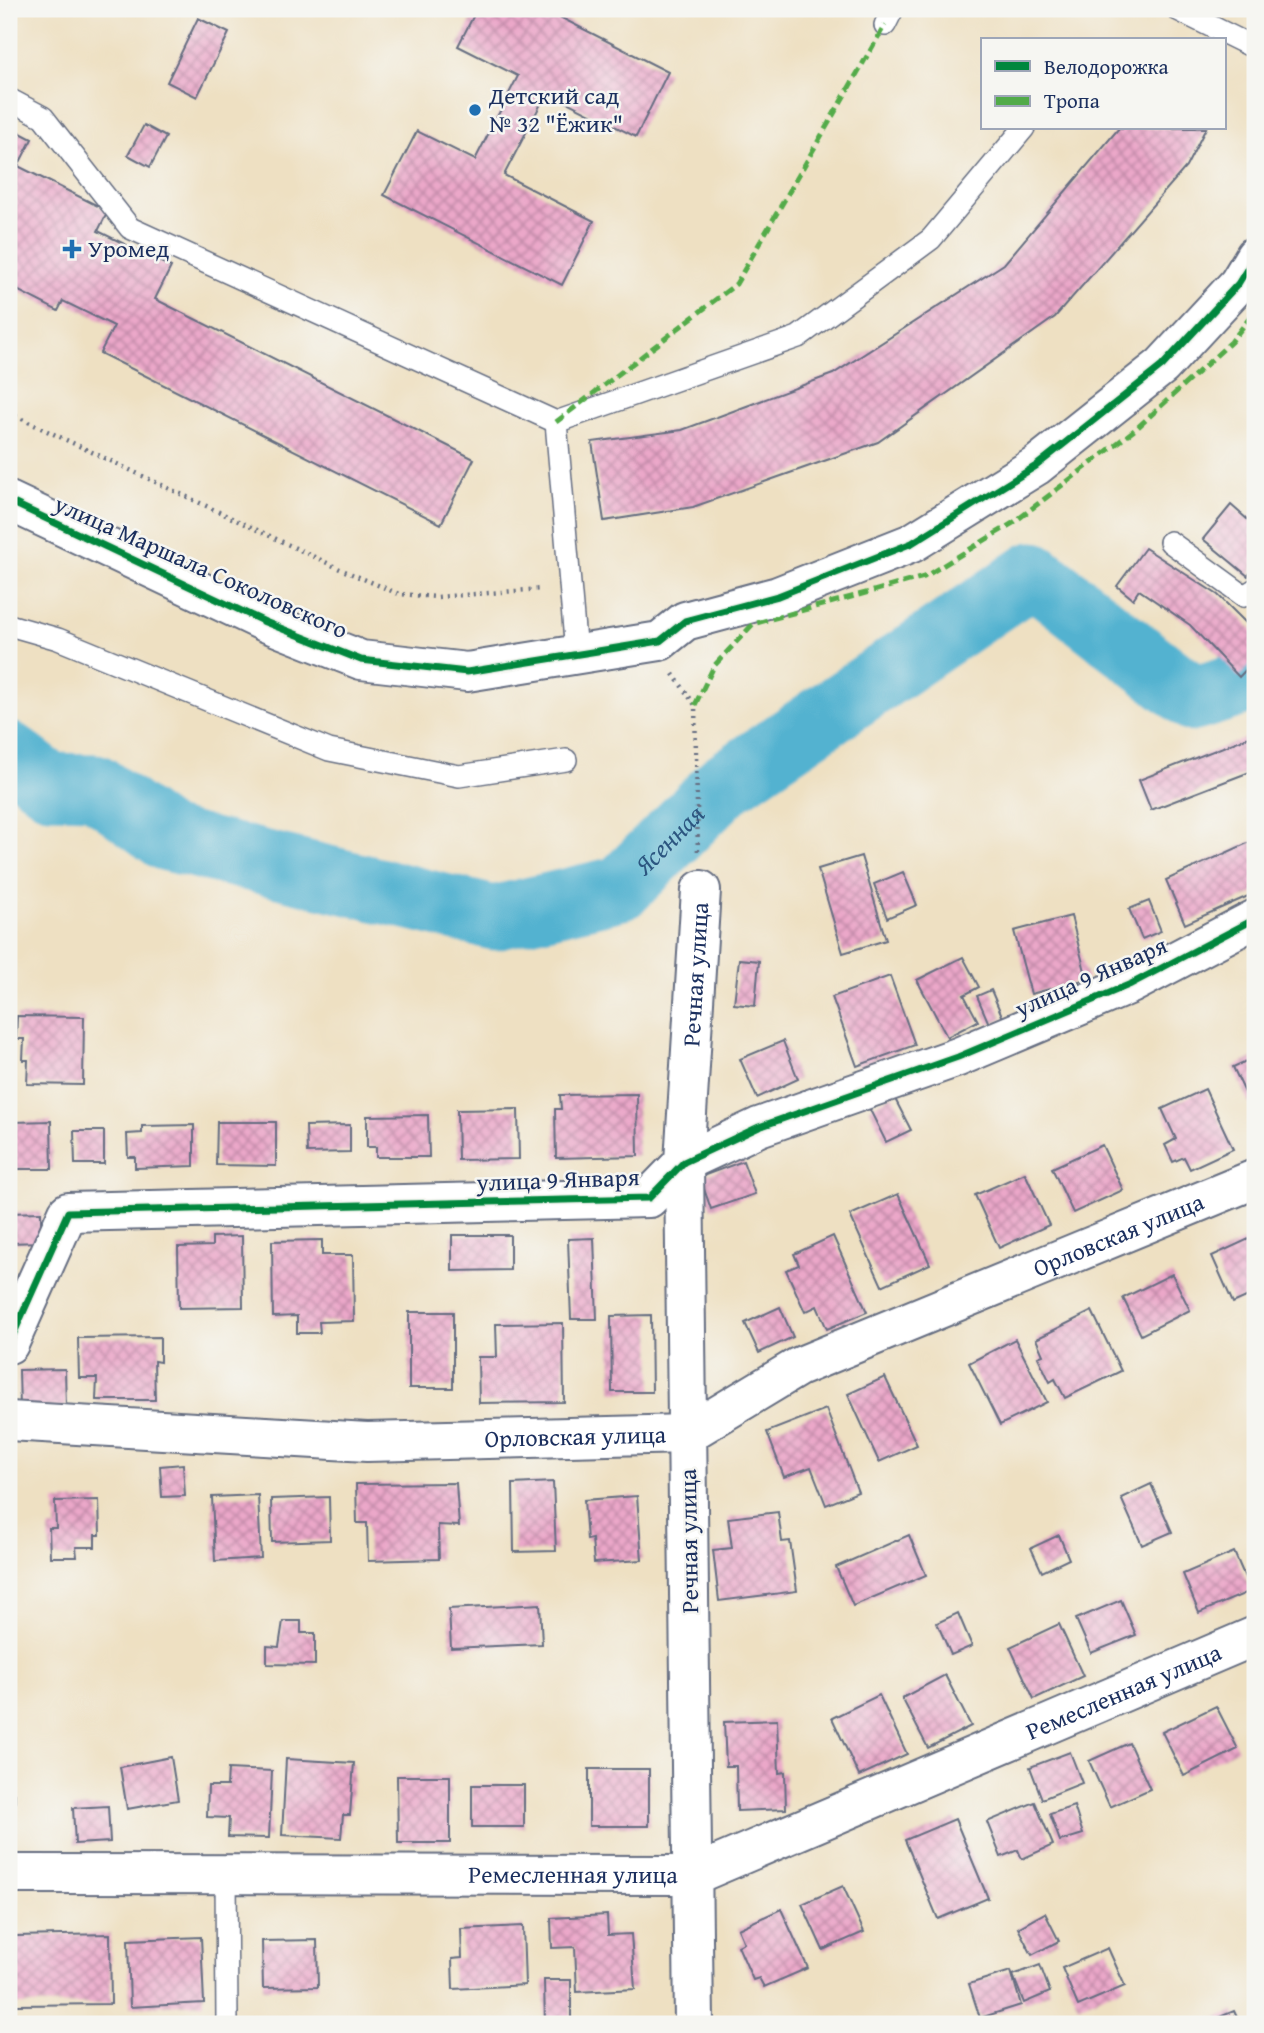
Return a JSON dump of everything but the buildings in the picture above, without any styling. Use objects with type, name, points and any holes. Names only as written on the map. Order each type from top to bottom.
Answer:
[{"type":"street","name":"улица Маршала Соколовского","points":[[9,501],[265,622],[361,660],[467,673],[660,641],[685,621],[778,596],[912,543],[1036,466],[1162,366],[1238,284],[1255,256]]},
{"type":"street","name":"Речная улица","points":[[694,2024],[684,1162],[700,874]]},
{"type":"street","name":"улица 9 Января","points":[[9,1344],[68,1212],[649,1198],[684,1162],[759,1127],[958,1057],[1131,984],[1255,919]]},
{"type":"street","name":"Орловская улица","points":[[9,1421],[367,1442],[687,1434],[798,1367],[1255,1179]]},
{"type":"street","name":"Ремесленная улица","points":[[9,1874],[694,1875],[1255,1636]]},
{"type":"lane","points":[[1176,9],[1255,48]]},
{"type":"lane","points":[[9,99],[43,117],[130,228],[556,422],[798,337],[931,239],[1022,130]]},
{"type":"lane","points":[[556,422],[576,653]]},
{"type":"lane","points":[[1170,542],[1244,596],[1255,589]]},
{"type":"lane","points":[[9,625],[58,639],[329,750],[459,776],[566,760]]},
{"type":"lane","points":[[226,1874],[227,2024]]},
{"type":"path","points":[[9,413],[399,594],[437,597],[570,587]]},
{"type":"path","points":[[695,705],[700,874]]},
{"type":"waterway","name":"Ясенная","points":[[9,754],[50,785],[95,786],[167,839],[494,918],[621,888],[725,784],[1033,574],[1194,699],[1255,680]]},
{"type":"marked path","points":[[556,422],[736,284],[885,25]]},
{"type":"marked path","points":[[695,705],[714,666],[753,624],[924,577],[1013,523],[1137,428],[1231,342],[1255,311]]},
{"type":"cycle path","points":[[9,501],[265,622],[361,660],[467,672],[660,641],[685,621],[778,596],[912,543],[1036,466],[1162,366],[1238,284],[1255,256]]},
{"type":"cycle path","points":[[9,1344],[68,1212],[649,1198],[684,1162],[759,1127],[958,1057],[1131,984],[1255,919]]},
{"type":"place","name":"Детский сад № 32 \"Ёжик\"","points":[[475,110]]},
{"type":"place","name":"Уромед","points":[[72,249]]}]
